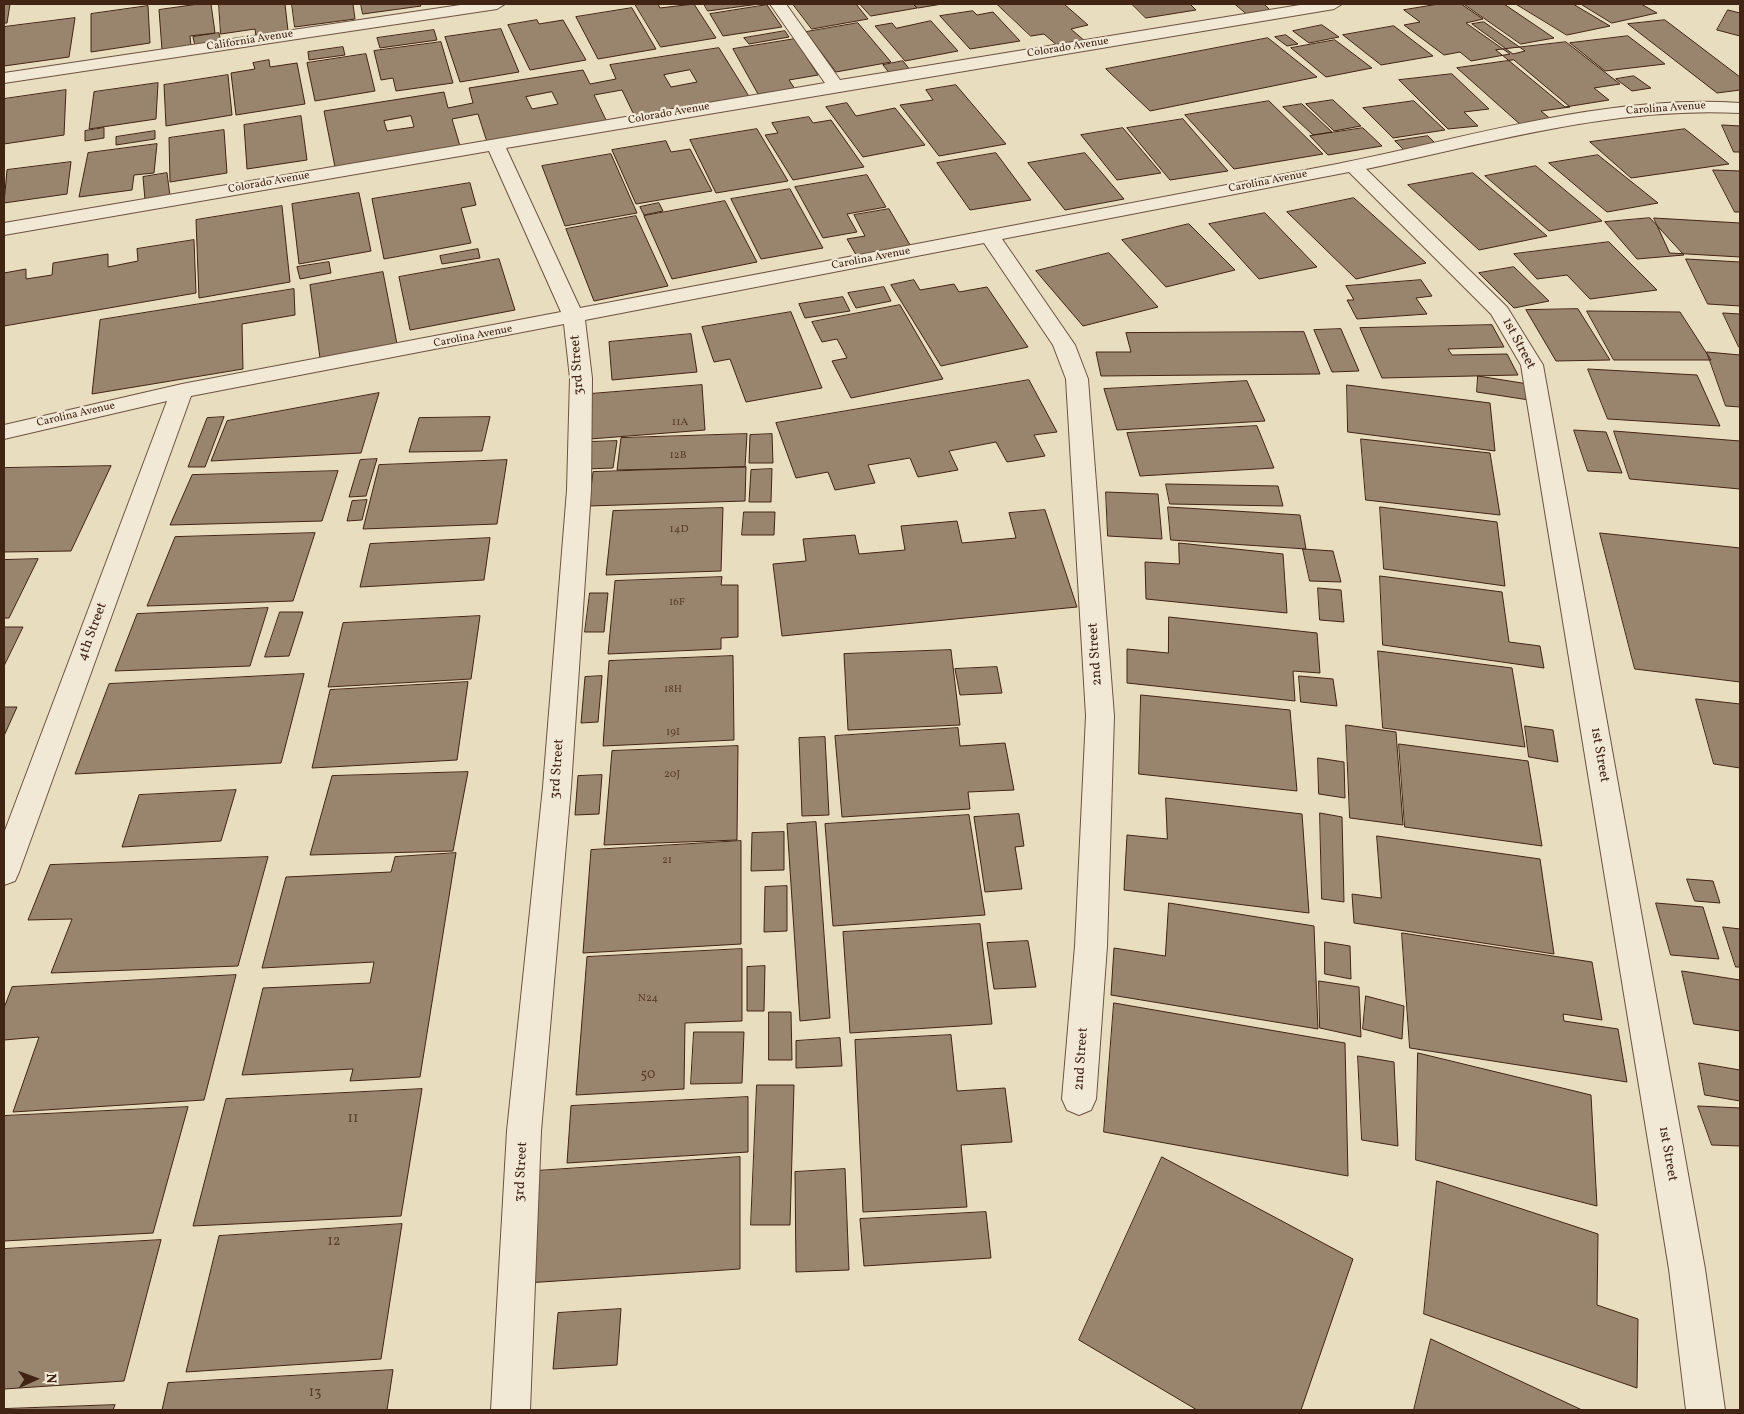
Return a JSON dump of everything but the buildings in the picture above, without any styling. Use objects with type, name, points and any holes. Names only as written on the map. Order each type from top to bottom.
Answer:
[{"type":"street","name":"California Avenue","points":[[4,78],[497,4]]},
{"type":"street","points":[[778,4],[836,86]]},
{"type":"street","name":"Colorado Avenue","points":[[4,230],[836,86],[1334,4]]},
{"type":"street","name":"Carolina Avenue","points":[[4,432],[182,391],[574,318],[990,235],[1353,166],[1596,115],[1707,106],[1740,108]]},
{"type":"street","name":"3rd Street","points":[[495,144],[574,318],[581,378],[579,490],[567,631],[557,786],[524,1131],[511,1410]]},
{"type":"street","name":"1st Street","points":[[1353,166],[1500,312],[1532,365],[1687,1269],[1706,1410]]},
{"type":"street","name":"2nd Street","points":[[990,235],[1064,344],[1077,380],[1100,716],[1091,946],[1080,1099]]},
{"type":"street","name":"4th Street","points":[[4,872],[182,391]]}]
